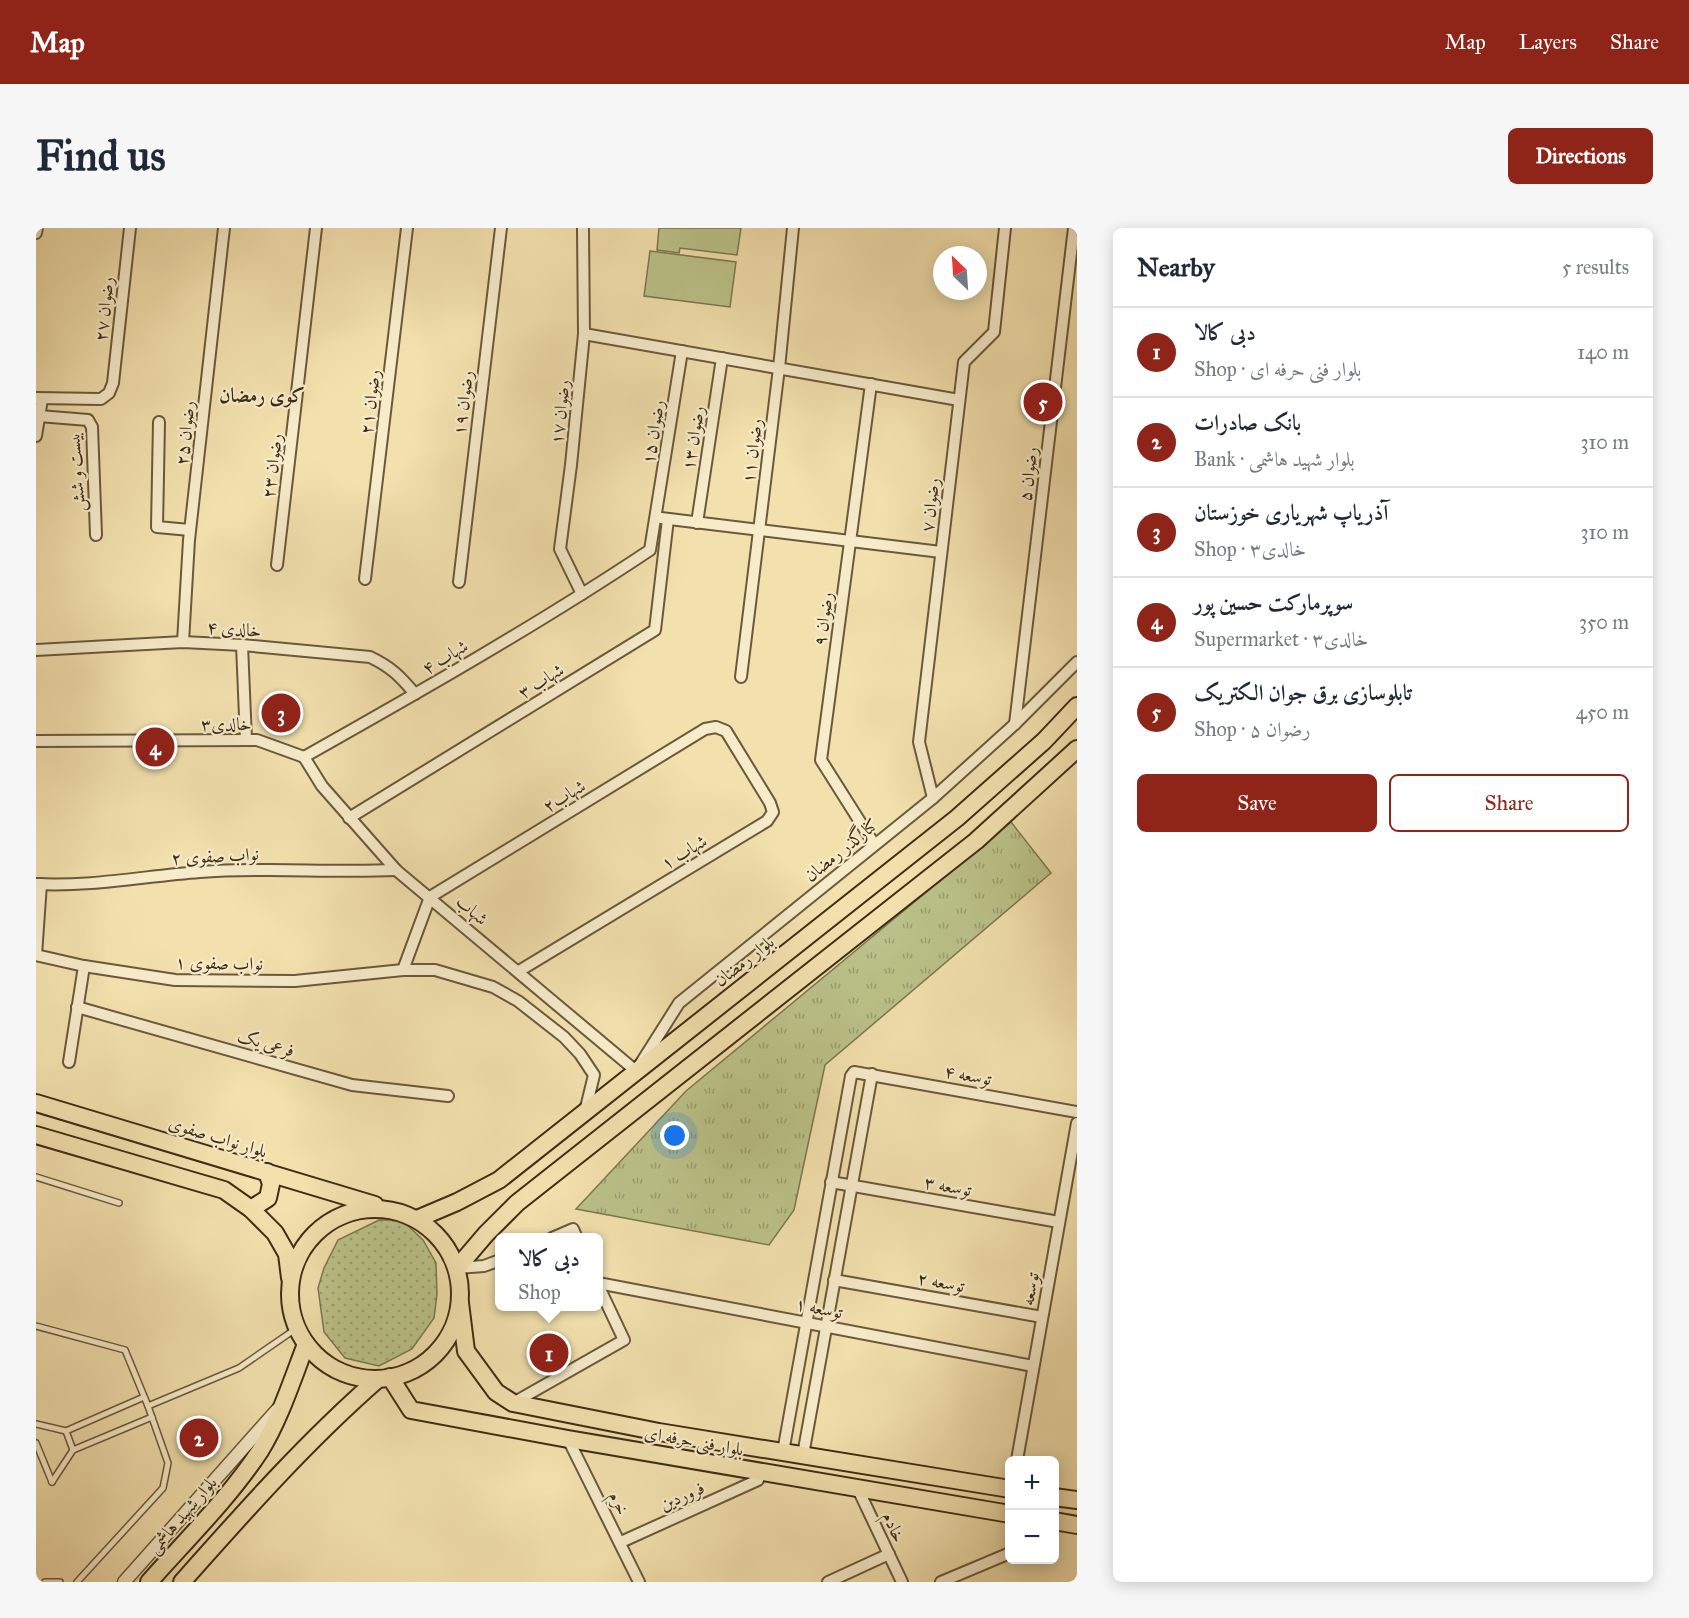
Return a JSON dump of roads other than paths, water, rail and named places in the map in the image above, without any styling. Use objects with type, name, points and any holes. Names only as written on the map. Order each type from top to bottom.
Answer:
[{"type":"main road","name":"بلوار رمضان","points":[[417,1219],[457,1202],[499,1180],[957,818],[1044,741],[1077,706]]},
{"type":"main road","points":[[457,1268],[517,1203],[976,841],[1077,749]]},
{"type":"main road","points":[[767,967],[785,990]]},
{"type":"main road","name":"بلوار نواب صفوی","points":[[36,1104],[387,1209]]},
{"type":"main road","points":[[36,1135],[224,1190],[251,1209],[275,1233],[287,1254],[290,1300],[297,1328],[306,1344],[326,1364],[351,1375],[384,1378]]},
{"type":"main road","points":[[251,1209],[268,1198],[271,1185],[267,1172]]},
{"type":"main road","points":[[182,1582],[248,1507],[334,1418],[384,1378],[416,1368],[437,1352],[453,1329],[460,1303],[457,1268],[442,1239],[417,1219],[387,1209],[354,1211],[324,1225],[302,1250],[290,1281]]},
{"type":"main road","name":"بلوار فنی حرفه ای","points":[[460,1303],[466,1351],[496,1392],[513,1403],[659,1432],[1005,1488]]},
{"type":"main road","name":"بلوار شهید هاشمی","points":[[149,1582],[236,1483],[261,1449],[306,1344]]},
{"type":"main road","name":"بلوار فنی حرفه ای","points":[[384,1378],[411,1410],[1005,1513]]},
{"type":"main road","points":[[1059,1498],[1077,1500]]},
{"type":"main road","points":[[1059,1522],[1077,1525]]},
{"type":"street","points":[[36,233],[37,228]]},
{"type":"street","name":"رضوان ۲۷","points":[[39,399],[101,399],[109,393],[130,228]]},
{"type":"street","name":"رضوان ۲۵","points":[[183,642],[190,530],[224,228]]},
{"type":"street","name":"رضوان ۲۳","points":[[277,565],[316,228]]},
{"type":"street","name":"رضوان ۲۱","points":[[365,579],[408,228]]},
{"type":"street","name":"رضوان ۱۹","points":[[459,582],[501,228]]},
{"type":"street","name":"رضوان ۱۷","points":[[582,594],[560,549],[584,334],[583,228]]},
{"type":"street","name":"رضوان ۱۱","points":[[741,677],[779,368],[793,228]]},
{"type":"street","name":"رضوان ۷","points":[[933,798],[919,742],[959,400],[964,362],[994,332],[1005,228]]},
{"type":"street","name":"رضوان ۵","points":[[1015,724],[1074,228]]},
{"type":"street","points":[[584,334],[959,400]]},
{"type":"street","name":"رضوان ۱۵","points":[[601,583],[650,550],[682,351]]},
{"type":"street","name":"رضوان ۱۳","points":[[697,523],[722,358]]},
{"type":"street","name":"رضوان ۹","points":[[871,384],[821,760],[874,844]]},
{"type":"street","points":[[36,436],[39,399]]},
{"type":"street","name":"بیست و شش","points":[[39,416],[88,420],[92,427],[96,535]]},
{"type":"street","points":[[159,422],[157,527],[190,530]]},
{"type":"street","points":[[656,518],[941,552]]},
{"type":"street","name":"شهاب ۳","points":[[349,818],[655,630],[668,519]]},
{"type":"street","name":"شهاب ۴","points":[[304,757],[601,583]]},
{"type":"street","name":"خالدی ۴","points":[[36,650],[183,642],[370,657],[389,666],[402,677],[415,694]]},
{"type":"street","points":[[242,645],[246,740]]},
{"type":"street","name":"کنارگذر رمضان","points":[[636,1071],[679,1003],[933,798],[1015,724],[1077,662]]},
{"type":"street","name":"شهاب۲","points":[[430,897],[705,729],[716,727]]},
{"type":"street","name":"شهاب ۱","points":[[519,971],[767,821],[773,812],[770,803],[726,732],[716,727]]},
{"type":"street","name":"خالدی۳","points":[[36,741],[257,740],[304,757]]},
{"type":"street","name":"شهاب","points":[[304,757],[322,786],[396,870],[636,1071]]},
{"type":"street","name":"نواب صفوی ۲","points":[[39,884],[118,882],[200,872],[285,869],[396,870]]},
{"type":"street","points":[[36,955],[39,884]]},
{"type":"street","points":[[403,970],[430,897]]},
{"type":"street","name":"نواب صفوی ۱","points":[[36,955],[84,966],[176,980],[295,981],[403,970],[435,970],[493,987],[518,1001],[564,1037],[580,1054],[594,1076],[585,1112]]},
{"type":"street","points":[[69,1062],[84,966]]},
{"type":"street","name":"فرعی یک","points":[[77,1007],[352,1085],[448,1096]]},
{"type":"street","name":"توسعه ۴","points":[[831,1182],[851,1076],[854,1072],[1077,1112]]},
{"type":"street","points":[[803,1455],[872,1074]]},
{"type":"street","name":"توسعه","points":[[1018,1456],[1077,1123]]},
{"type":"street","points":[[783,1452],[831,1182]]},
{"type":"street","name":"توسعه ۳","points":[[831,1182],[1059,1222]]},
{"type":"street","points":[[457,1268],[484,1266],[495,1262]]},
{"type":"street","name":"توسعه ۲","points":[[834,1280],[1042,1317]]},
{"type":"street","name":"توسعه ۱","points":[[603,1285],[1033,1366]]},
{"type":"street","points":[[513,1403],[624,1340],[603,1295]]},
{"type":"street","points":[[124,1582],[282,1404]]},
{"type":"street","name":"خرم","points":[[568,1439],[639,1582]]},
{"type":"street","name":"فروردین","points":[[621,1542],[758,1480]]},
{"type":"street","name":"خادم","points":[[857,1487],[902,1582]]},
{"type":"street","points":[[828,1582],[889,1554]]},
{"type":"street","points":[[941,1582],[1005,1555]]},
{"type":"lane","points":[[36,1177],[119,1203]]},
{"type":"lane","points":[[36,1326],[125,1350],[168,1463],[163,1488],[77,1582]]},
{"type":"lane","points":[[148,1406],[239,1368],[297,1328]]},
{"type":"lane","points":[[36,1424],[66,1431],[144,1397]]},
{"type":"lane","points":[[36,1443],[52,1482],[74,1450],[152,1417]]},
{"type":"lane","points":[[66,1431],[74,1450]]},
{"type":"lane","points":[[45,1582],[60,1582]]},
{"type":"place","name":"تابلوسازی برق جوان الکتریک","points":[[1043,402]]},
{"type":"place","name":"آذریاپ شهریاری خوزستان","points":[[281,713]]},
{"type":"place","name":"سوپرمارکت حسین پور","points":[[155,747]]},
{"type":"place","name":"دبی کالا","points":[[549,1353]]},
{"type":"place","name":"بانک صادرات","points":[[199,1438]]},
{"type":"district","name":"کوی رمضان","points":[[262,395]]}]
